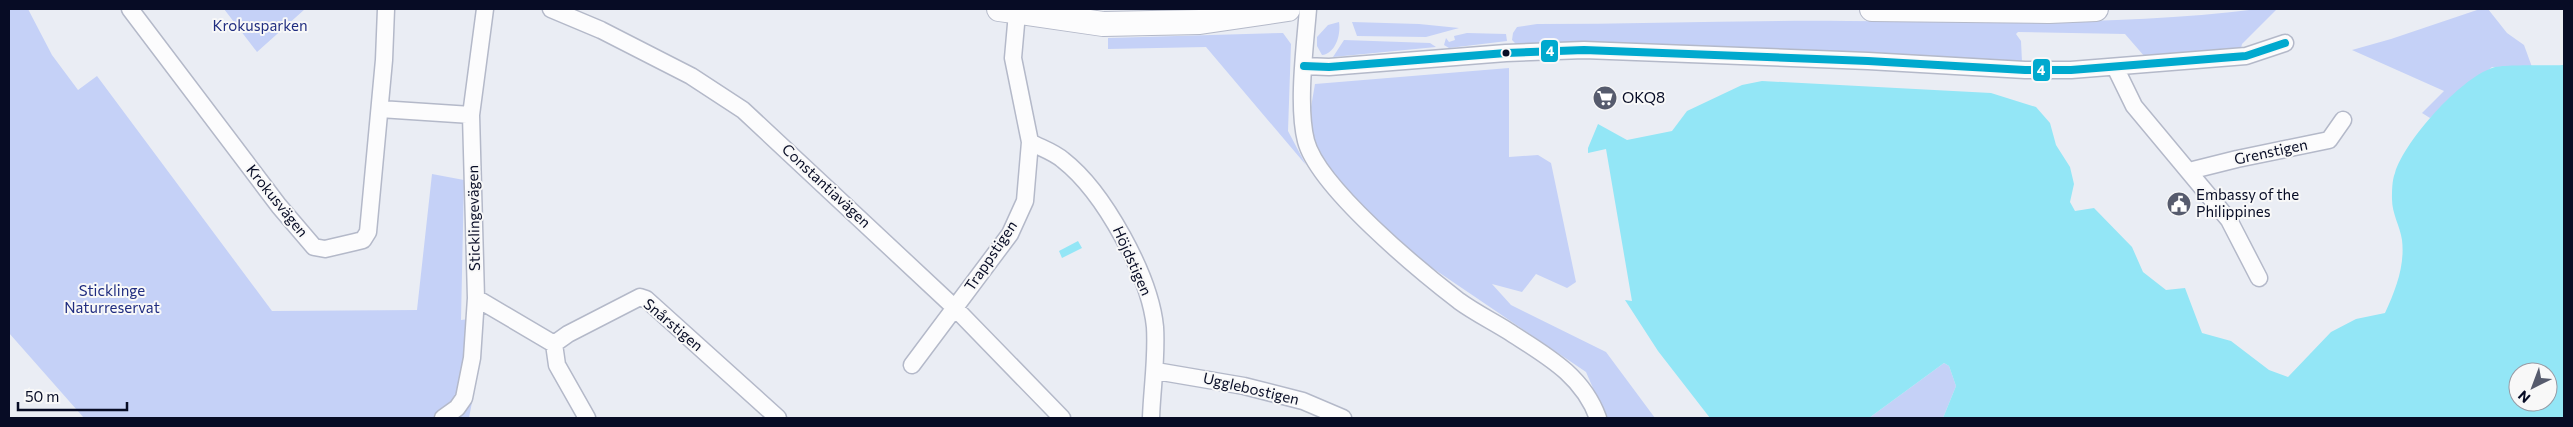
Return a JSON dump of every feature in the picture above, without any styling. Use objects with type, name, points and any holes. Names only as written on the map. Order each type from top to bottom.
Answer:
[{"type":"main road","points":[[1008,11],[1103,24],[1200,22],[1288,9]]},
{"type":"main road","points":[[1872,9],[2049,11],[2096,9]]},
{"type":"street","name":"Krokusvägen","points":[[130,9],[279,206],[314,247],[325,249],[363,240],[368,232],[380,109],[386,9]]},
{"type":"street","name":"Sticklingevägen","points":[[444,418],[457,408],[467,388],[476,298],[471,115],[484,9]]},
{"type":"street","name":"Constantiavägen","points":[[551,9],[601,30],[690,76],[742,110],[955,308],[1062,418]]},
{"type":"street","points":[[1308,9],[1303,120],[1305,135],[1313,156],[1324,176],[1364,218],[1460,301],[1556,362],[1572,375],[1587,394],[1598,418]]},
{"type":"street","name":"Trappstigen","points":[[912,365],[1010,234],[1025,202],[1030,142],[1013,58],[1008,11]]},
{"type":"street","points":[[1304,66],[1584,50],[1868,61],[2025,70],[2115,67],[2246,56],[2285,43]]},
{"type":"street","points":[[2115,67],[2134,106],[2229,220],[2259,278]]},
{"type":"street","points":[[380,109],[471,115]]},
{"type":"street","name":"Grenstigen","points":[[2189,171],[2329,140],[2343,120]]},
{"type":"street","name":"Höjdstigen","points":[[1030,142],[1062,159],[1098,196],[1114,220],[1151,305],[1155,327],[1156,371],[1151,418]]},
{"type":"street","name":"Snårstigen","points":[[554,344],[568,334],[640,297],[646,300],[778,418]]},
{"type":"street","points":[[476,298],[554,344],[558,365],[587,418]]},
{"type":"street","name":"Ugglebostigen","points":[[1156,371],[1253,388],[1303,401],[1343,418]]},
{"type":"green space","name":"Sticklinge Naturreservat","points":[[9,9],[28,9],[52,55],[78,90],[97,76],[272,311],[417,310],[432,174],[464,180],[461,320],[484,317],[479,365],[469,418],[84,418],[9,333]]},
{"type":"green space","name":"Krokusparken","points":[[224,9],[305,9],[257,52]]},
{"type":"green space","points":[[2277,9],[2242,44],[2241,48],[2145,57],[2125,34],[2018,32],[2016,34],[2021,41],[2022,62],[1517,45],[1512,40],[1513,33],[1517,27],[1537,24],[1808,21],[2104,21]]},
{"type":"green space","points":[[2480,9],[2488,9],[2507,33],[2524,45],[2532,67],[2492,67],[2430,118],[2422,113],[2444,91],[2352,50],[2391,39]]},
{"type":"green space","points":[[1339,22],[1338,37],[1334,47],[1327,54],[1322,55],[1317,46],[1317,37],[1328,25]]},
{"type":"green space","points":[[1352,22],[1419,24],[1459,28],[1426,37],[1357,36]]},
{"type":"green space","points":[[1283,33],[1291,44],[1288,131],[1306,165],[1206,47],[1108,49],[1108,38]]},
{"type":"green space","points":[[1467,33],[1506,34],[1507,41],[1449,48],[1444,45],[1446,38],[1449,42],[1455,40],[1454,36]]},
{"type":"green space","points":[[1344,40],[1430,43],[1436,47],[1333,57]]},
{"type":"green space","points":[[1509,68],[1509,157],[1538,155],[1551,163],[1576,282],[1567,288],[1536,274],[1522,292],[1492,284],[1511,305],[1606,352],[1655,418],[1606,418],[1586,372],[1425,263],[1354,203],[1325,169],[1312,135],[1311,107],[1315,84]]},
{"type":"green space","points":[[1944,363],[1949,366],[1956,386],[1943,418],[1869,418]]},
{"type":"shaded area","points":[[2564,65],[2564,418],[1943,418],[1956,386],[1949,366],[1944,363],[1869,418],[1710,418],[1658,351],[1625,300],[1632,301],[1606,149],[1588,153],[1588,148],[1598,124],[1627,140],[1672,131],[1687,111],[1742,85],[1762,81],[1991,93],[2036,107],[2050,123],[2056,145],[2070,167],[2074,184],[2070,202],[2075,211],[2094,208],[2132,247],[2143,272],[2166,290],[2185,288],[2202,333],[2231,341],[2269,370],[2288,377],[2331,332],[2356,319],[2385,313],[2396,286],[2403,250],[2400,230],[2392,204],[2394,176],[2401,159],[2435,112],[2465,84],[2492,68]]},
{"type":"shaded area","points":[[1078,241],[1082,248],[1062,258],[1059,251]]},
{"type":"transit line","name":"4","points":[[1304,66],[1329,67],[1506,53],[1584,50],[1868,61],[2025,70],[2071,70],[2246,56],[2285,43]]},
{"type":"place","name":"OKQ8","points":[[1605,98]]},
{"type":"place","name":"Embassy of the Philippines","points":[[2179,204]]}]
